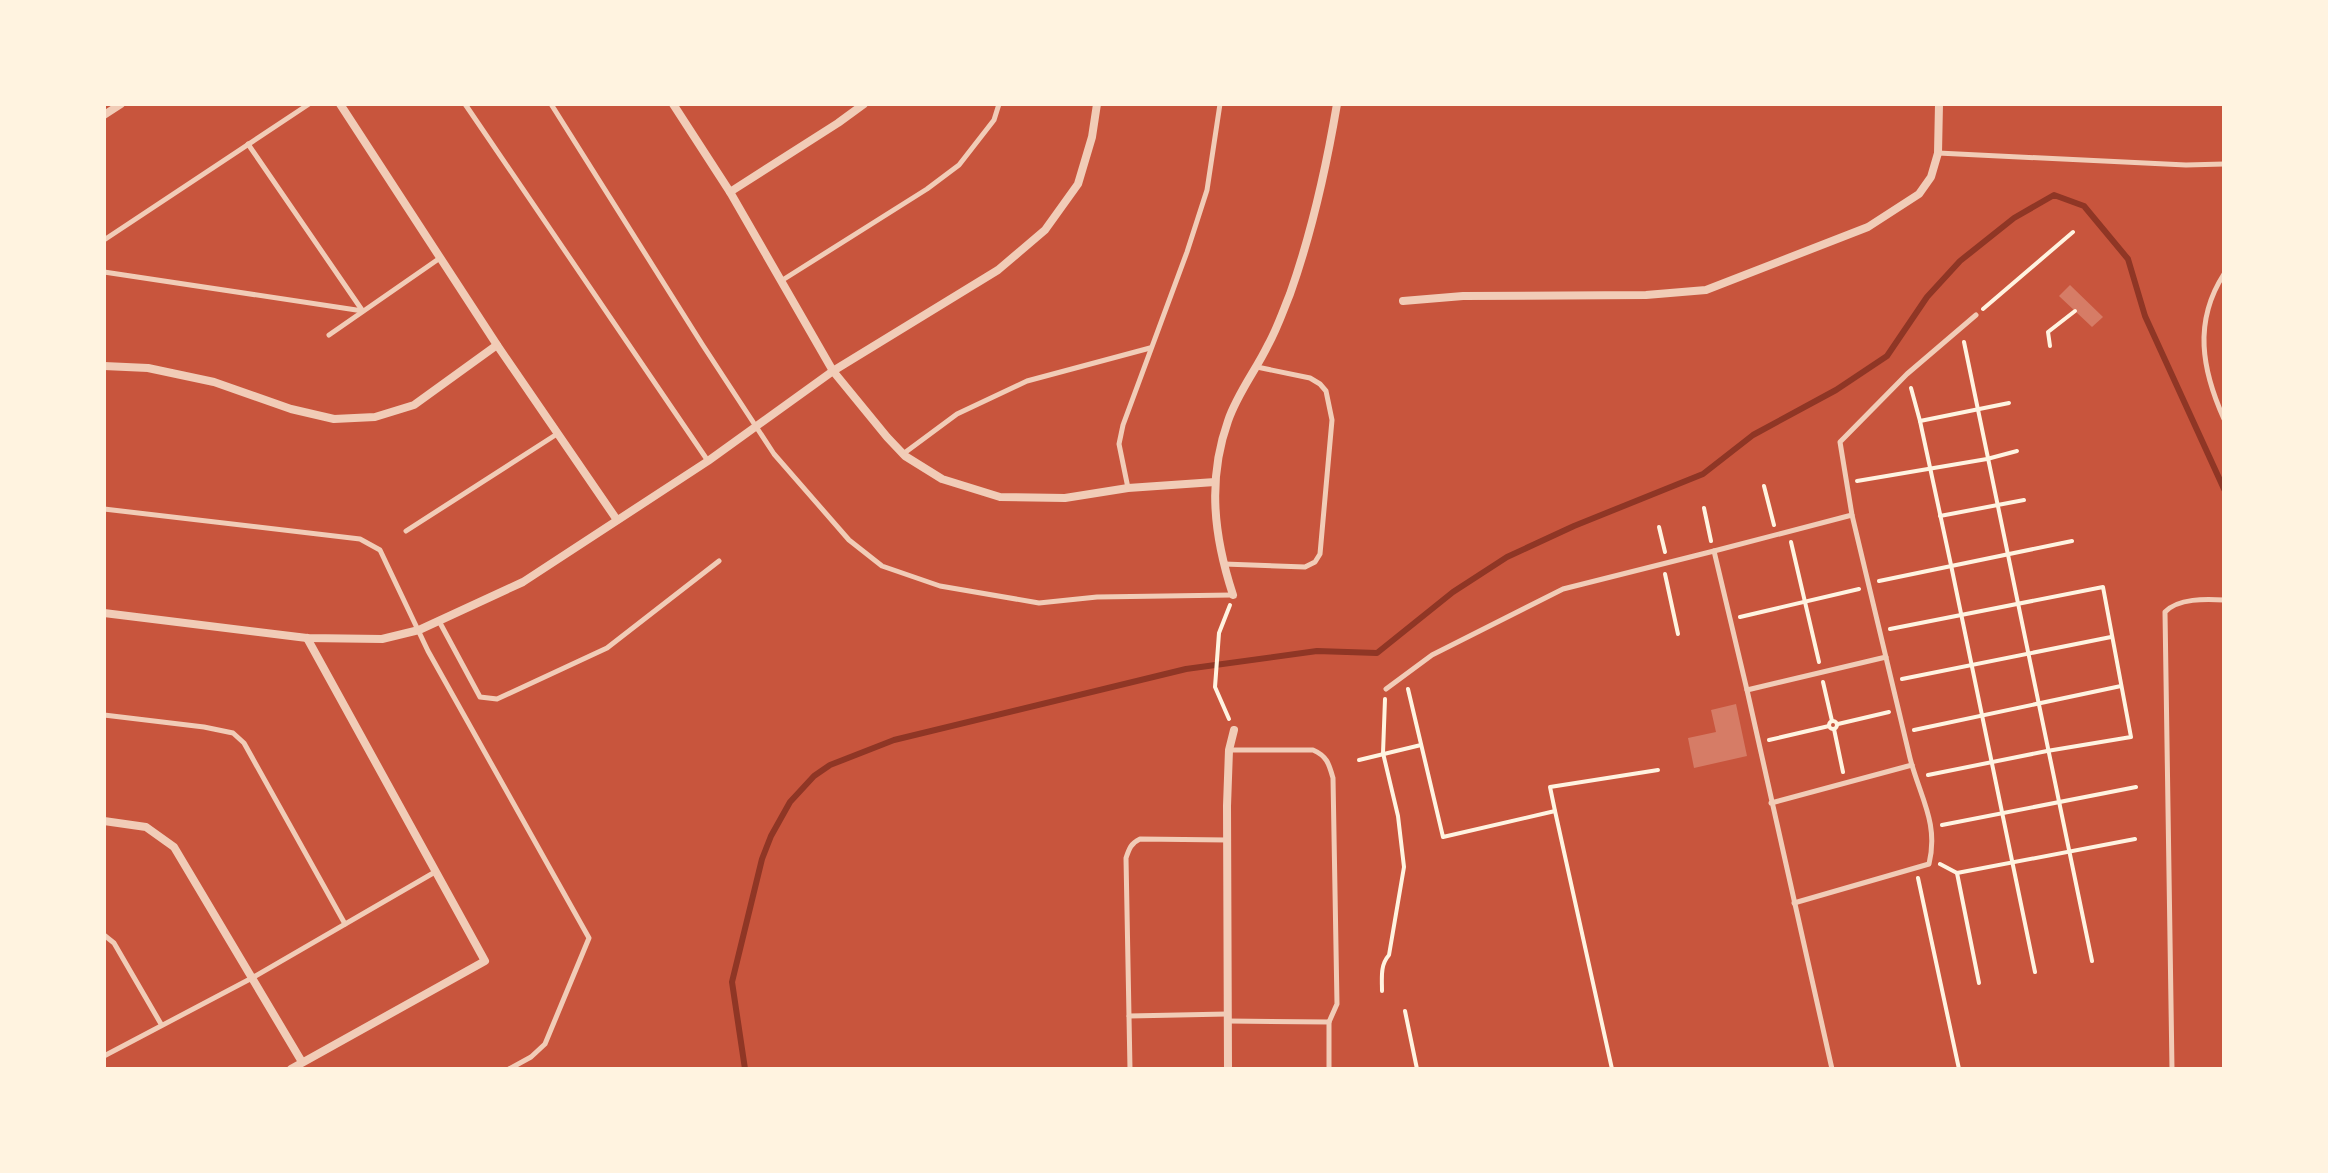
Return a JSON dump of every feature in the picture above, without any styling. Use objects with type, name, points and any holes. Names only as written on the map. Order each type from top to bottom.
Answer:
[{"type":"street","points":[[104,115],[121,104]]},
{"type":"street","points":[[340,104],[497,345],[617,520]]},
{"type":"street","points":[[674,104],[730,192],[833,371],[903,454],[942,479],[1000,497],[1065,498],[1128,488],[1215,482]]},
{"type":"street","points":[[730,192],[864,104]]},
{"type":"street","points":[[104,613],[307,638],[382,639],[419,630],[523,582],[758,427],[833,371],[998,270],[1045,230],[1078,184],[1092,137],[1097,104]]},
{"type":"street","points":[[1233,595],[1214,508],[1215,482],[1228,419],[1280,320],[1305,247],[1324,174],[1337,104]]},
{"type":"street","points":[[1403,301],[1463,296],[1646,295],[1706,290],[1868,227],[1919,194],[1931,177],[1938,153],[1939,104]]},
{"type":"street","points":[[104,366],[148,368],[214,382],[291,409],[334,419],[375,417],[414,405],[497,345]]},
{"type":"street","points":[[291,1069],[485,961],[307,638]]},
{"type":"street","points":[[1228,1069],[1227,840],[1229,750],[1234,730]]},
{"type":"street","points":[[104,821],[146,827],[174,847],[302,1062]]},
{"type":"lane","points":[[104,240],[309,104]]},
{"type":"lane","points":[[465,104],[708,461]]},
{"type":"lane","points":[[551,104],[774,454],[849,540],[882,566],[940,586],[1039,603],[1097,597],[1233,595]]},
{"type":"lane","points":[[781,281],[927,189],[959,165],[994,120],[999,104]]},
{"type":"lane","points":[[1128,488],[1119,444],[1123,425],[1207,190],[1220,104]]},
{"type":"lane","points":[[248,144],[363,311]]},
{"type":"lane","points":[[1938,153],[2186,165],[2224,164]]},
{"type":"lane","points":[[329,335],[440,258]]},
{"type":"lane","points":[[104,272],[363,311]]},
{"type":"lane","points":[[2224,274],[2206,313],[2203,350],[2211,389],[2224,419]]},
{"type":"lane","points":[[1794,903],[1929,864],[1931,859],[1932,827],[1912,765],[1852,515],[1840,442],[1907,374],[1976,315]]},
{"type":"lane","points":[[903,454],[957,414],[1027,381],[1151,347]]},
{"type":"lane","points":[[1224,564],[1305,567],[1315,562],[1320,554],[1332,420],[1326,391],[1310,378],[1256,366]]},
{"type":"lane","points":[[406,531],[558,433]]},
{"type":"lane","points":[[104,509],[360,539],[380,550],[428,651],[589,938],[545,1044],[531,1057],[509,1069]]},
{"type":"lane","points":[[1386,689],[1432,655],[1563,589],[1852,515]]},
{"type":"lane","points":[[1714,551],[1832,1069]]},
{"type":"lane","points":[[439,621],[480,697],[497,699],[607,648],[719,561]]},
{"type":"lane","points":[[2172,1069],[2165,612],[2170,606],[2204,599],[2224,600]]},
{"type":"lane","points":[[1747,690],[1886,657]]},
{"type":"lane","points":[[104,715],[233,733],[244,743],[345,924]]},
{"type":"lane","points":[[1229,750],[1313,750],[1325,756],[1329,764],[1333,778],[1337,1004],[1329,1022],[1329,1069]]},
{"type":"lane","points":[[1771,803],[1912,765]]},
{"type":"lane","points":[[1130,1069],[1126,858],[1129,848],[1140,839],[1227,840]]},
{"type":"lane","points":[[104,1056],[252,978],[436,872]]},
{"type":"lane","points":[[104,935],[114,943],[161,1024]]},
{"type":"lane","points":[[1129,1016],[1329,1022]]},
{"type":"path","points":[[1976,315],[2073,232]]},
{"type":"path","points":[[2050,346],[2048,332],[2075,311]]},
{"type":"path","points":[[1961,328],[2092,961]]},
{"type":"path","points":[[1907,374],[1951,565],[2035,972]]},
{"type":"path","points":[[1920,421],[2009,403]]},
{"type":"path","points":[[1846,483],[2017,451]]},
{"type":"path","points":[[1764,486],[1777,535]]},
{"type":"path","points":[[1940,516],[2024,500]]},
{"type":"path","points":[[1704,508],[1714,551]]},
{"type":"path","points":[[1659,527],[1678,634]]},
{"type":"path","points":[[1788,532],[1845,782]]},
{"type":"path","points":[[1729,620],[1951,565],[2072,541]]},
{"type":"path","points":[[1880,630],[2103,587],[2131,737],[1916,778]]},
{"type":"path","points":[[1233,595],[1219,633],[1215,687],[1234,730]]},
{"type":"path","points":[[1892,681],[2111,637]]},
{"type":"path","points":[[1404,675],[1443,837],[1555,811]]},
{"type":"path","points":[[1904,732],[2122,686]]},
{"type":"path","points":[[1382,991],[1382,971],[1384,960],[1389,955],[1404,867],[1398,816],[1383,753],[1386,689]]},
{"type":"path","points":[[1757,743],[1899,710]]},
{"type":"path","points":[[1359,760],[1421,745]]},
{"type":"path","points":[[1612,1069],[1550,787],[1658,770]]},
{"type":"path","points":[[1932,827],[2136,787]]},
{"type":"path","points":[[1931,859],[1957,873],[2135,839]]},
{"type":"path","points":[[1916,868],[1959,1069]]},
{"type":"path","points":[[1957,873],[1979,983]]},
{"type":"path","points":[[1405,1011],[1417,1069]]},
{"type":"building","points":[[2070,285],[2103,317],[2092,327],[2059,296]]},
{"type":"building","points":[[1736,704],[1747,756],[1694,768],[1688,738],[1716,732],[1711,710]]},
{"type":"waterway","points":[[745,1069],[732,982],[762,859],[790,802],[814,776],[830,765],[894,740],[1186,669],[1317,651],[1377,653],[1453,592],[1507,557],[1574,526],[1703,474],[1753,435],[1836,390],[1887,356],[1927,297],[1960,261],[2014,218],[2054,195],[2084,206],[2128,259],[2145,316],[2224,489]]}]
